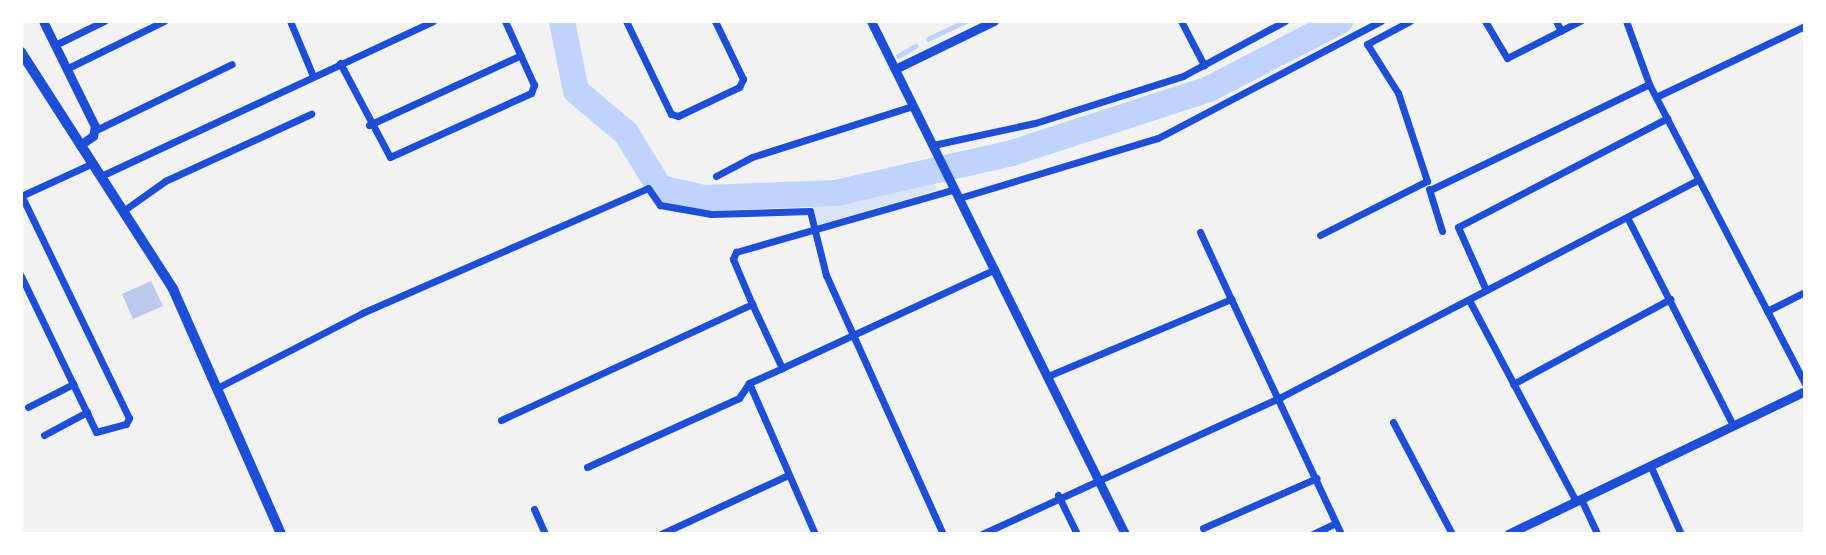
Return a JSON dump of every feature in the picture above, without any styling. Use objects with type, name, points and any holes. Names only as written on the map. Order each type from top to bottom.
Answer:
[{"type":"main road","points":[[21,51],[173,289],[282,534]]},
{"type":"street","points":[[43,21],[94,131]]},
{"type":"street","points":[[55,45],[104,21]]},
{"type":"street","points":[[66,69],[164,21]]},
{"type":"street","points":[[290,21],[313,76]]},
{"type":"street","points":[[101,177],[433,21]]},
{"type":"street","points":[[340,64],[369,125],[390,157],[519,98],[534,85],[505,21]]},
{"type":"street","points":[[626,21],[671,114],[678,116],[739,87],[743,79],[715,21]]},
{"type":"street","points":[[895,69],[995,21]]},
{"type":"street","points":[[1181,21],[1204,65]]},
{"type":"street","points":[[1260,21],[1265,32]]},
{"type":"street","points":[[934,149],[1117,99],[1204,65],[1285,21]]},
{"type":"street","points":[[960,198],[1157,138],[1381,21]]},
{"type":"street","points":[[1410,21],[1367,44],[1398,93],[1442,231]]},
{"type":"street","points":[[1485,21],[1507,58],[1580,21]]},
{"type":"street","points":[[1556,21],[1561,31]]},
{"type":"street","points":[[875,22],[934,149],[1125,534]]},
{"type":"street","points":[[1630,22],[1649,84],[1805,384]]},
{"type":"street","points":[[1656,97],[1805,26]]},
{"type":"street","points":[[369,125],[521,55]]},
{"type":"street","points":[[80,145],[94,131],[232,64]]},
{"type":"street","points":[[1430,190],[1649,84]]},
{"type":"street","points":[[716,176],[752,157],[914,106]]},
{"type":"street","points":[[123,211],[165,181],[311,114]]},
{"type":"street","points":[[1486,290],[1458,227],[1667,118]]},
{"type":"street","points":[[21,276],[87,412],[103,434],[129,418],[21,196],[93,163]]},
{"type":"street","points":[[982,534],[1058,495],[1281,397],[1628,219],[1698,180]]},
{"type":"street","points":[[1320,235],[1427,181]]},
{"type":"street","points":[[782,368],[733,259],[736,252],[814,232],[953,186]]},
{"type":"street","points":[[217,388],[362,313],[648,188],[660,205],[711,214],[810,211],[814,232],[853,334],[943,534]]},
{"type":"street","points":[[1628,219],[1733,425]]},
{"type":"street","points":[[1200,232],[1281,397],[1341,534]]},
{"type":"street","points":[[587,467],[739,398],[748,383],[995,269]]},
{"type":"street","points":[[1766,311],[1805,292]]},
{"type":"street","points":[[1048,376],[1231,299]]},
{"type":"street","points":[[1513,384],[1670,299]]},
{"type":"street","points":[[1469,300],[1597,534]]},
{"type":"street","points":[[502,421],[752,304]]},
{"type":"street","points":[[748,383],[816,534]]},
{"type":"street","points":[[28,407],[73,384]]},
{"type":"street","points":[[1508,534],[1805,391]]},
{"type":"street","points":[[44,435],[87,412]]},
{"type":"street","points":[[1393,422],[1452,534]]},
{"type":"street","points":[[1650,465],[1681,534]]},
{"type":"street","points":[[661,534],[788,475]]},
{"type":"street","points":[[1203,528],[1317,478]]},
{"type":"street","points":[[1058,495],[1077,534]]},
{"type":"street","points":[[534,509],[545,534]]},
{"type":"street","points":[[1313,534],[1336,523]]},
{"type":"shaded area","points":[[933,181],[937,190],[818,225],[813,207]]},
{"type":"building","points":[[151,281],[163,306],[133,319],[122,294]]},
{"type":"waterway","points":[[562,21],[576,91],[626,133],[660,188],[704,198],[836,193],[1012,153],[1209,89],[1340,21]]},
{"type":"waterway","points":[[928,39],[966,21]]},
{"type":"waterway","points":[[898,56],[915,46]]}]
